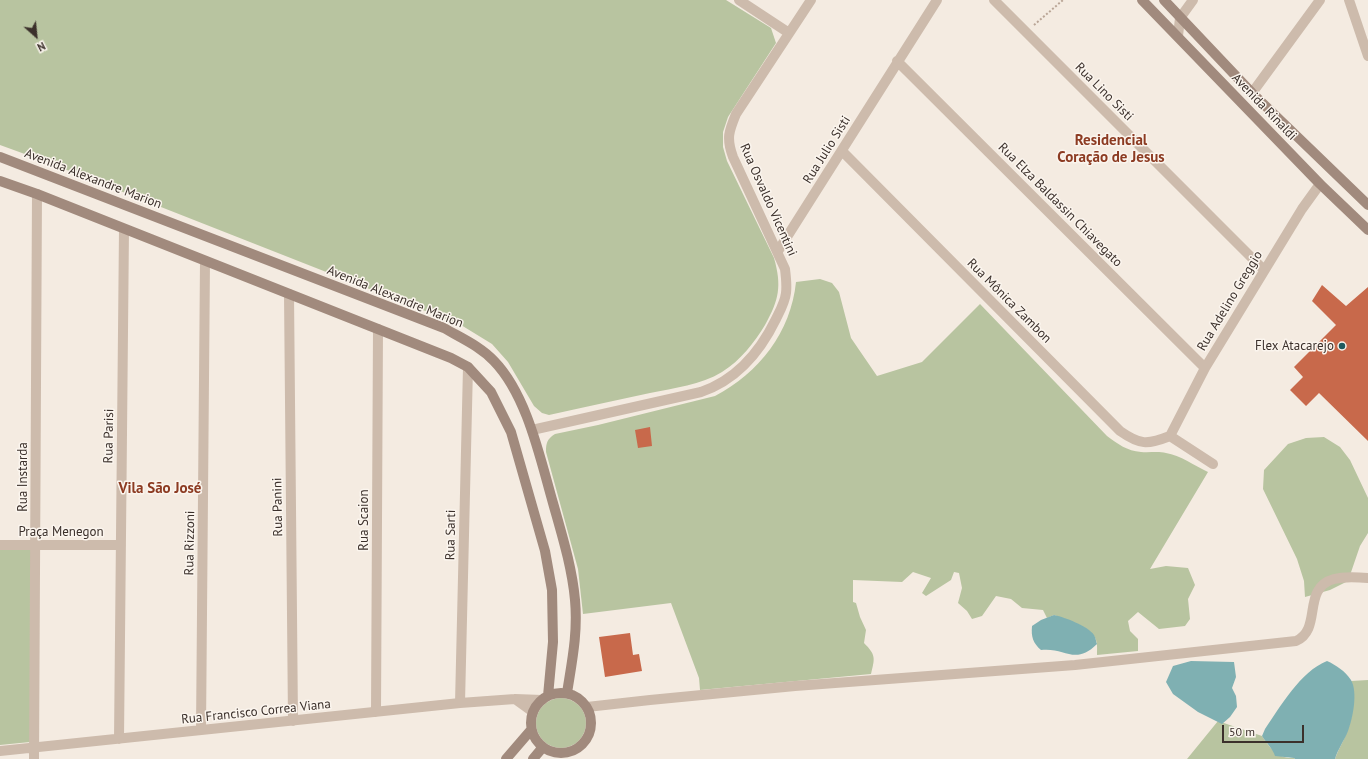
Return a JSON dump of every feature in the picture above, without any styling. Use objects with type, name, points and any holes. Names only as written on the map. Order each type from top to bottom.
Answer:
[{"type":"street","points":[[739,0],[790,32]]},
{"type":"street","name":"Rua Osvaldo Vicentini","points":[[532,430],[713,388],[728,379],[755,354],[773,324],[783,302],[786,295],[787,282],[785,268],[778,251],[733,157],[729,145],[730,130],[736,114],[811,0]]},
{"type":"street","name":"Rua Julio Sisti","points":[[778,251],[937,0]]},
{"type":"street","name":"Rua Lino Sisti","points":[[994,0],[1264,270]]},
{"type":"street","name":"Avenida Rinaldi","points":[[1142,0],[1320,184],[1368,230]]},
{"type":"street","name":"Avenida Rinaldi","points":[[1164,0],[1252,93],[1368,205]]},
{"type":"street","points":[[1178,36],[1180,18],[1193,0]]},
{"type":"street","points":[[1252,93],[1320,0]]},
{"type":"street","points":[[1349,0],[1368,56]]},
{"type":"street","name":"Rua Elza Baldassin Chiavegato","points":[[897,61],[1205,368]]},
{"type":"street","name":"Rua Mônica Zambon","points":[[842,151],[1120,431],[1130,438],[1140,442],[1151,442],[1170,436]]},
{"type":"street","name":"Avenida Alexandre Marion","points":[[0,157],[444,328],[474,345],[494,361],[504,373],[515,392],[532,430],[573,580],[575,601],[575,644],[567,693]]},
{"type":"street","points":[[0,181],[37,194],[451,358],[468,367],[491,392],[511,432],[545,551],[552,590],[553,642],[545,698]]},
{"type":"street","name":"Rua Adelino Greggio","points":[[1170,436],[1205,368],[1302,209],[1320,184]]},
{"type":"street","name":"Rua Instarda","points":[[34,759],[37,194]]},
{"type":"street","name":"Rua Parisi","points":[[119,739],[124,229]]},
{"type":"street","name":"Rua Rizzoni","points":[[201,730],[205,261]]},
{"type":"street","name":"Rua Panini","points":[[289,294],[293,721]]},
{"type":"street","name":"Rua Scaion","points":[[376,712],[378,329]]},
{"type":"street","name":"Rua Sarti","points":[[460,704],[468,367]]},
{"type":"street","points":[[1170,436],[1213,464]]},
{"type":"street","name":"Praça Menegon","points":[[0,545],[121,545]]},
{"type":"street","points":[[587,707],[795,686],[1075,665],[1296,641],[1302,637],[1308,629],[1316,591],[1333,579],[1368,578]]},
{"type":"street","points":[[557,693],[567,693],[582,700],[591,717],[592,727],[582,746],[573,751],[562,754],[552,752],[543,747],[536,740],[532,730],[531,720],[533,712],[545,698],[557,693]]},
{"type":"street","name":"Rua Francisco Correa Viana","points":[[0,751],[376,712],[515,699],[545,698]]},
{"type":"street","points":[[515,699],[533,712]]},
{"type":"street","points":[[506,759],[532,730]]},
{"type":"street","points":[[533,759],[543,747]]},
{"type":"path","points":[[1026,32],[1063,0]]},
{"type":"green space","points":[[0,0],[726,0],[771,28],[776,43],[728,117],[723,132],[723,147],[727,161],[774,258],[778,277],[778,293],[773,308],[765,325],[746,351],[729,367],[714,376],[687,386],[549,415],[542,413],[534,406],[508,362],[492,344],[461,325],[0,145]]},
{"type":"green space","points":[[820,279],[832,283],[839,292],[851,338],[877,376],[922,362],[980,304],[1107,436],[1127,449],[1171,454],[1182,458],[1208,472],[1150,569],[1166,566],[1188,568],[1195,585],[1188,599],[1190,619],[1185,626],[1159,629],[1138,612],[1128,621],[1130,631],[1138,639],[1138,651],[1097,655],[1097,643],[1094,636],[1087,629],[1076,623],[1054,615],[1047,618],[1043,610],[1022,608],[1011,599],[996,596],[982,616],[972,619],[967,611],[958,603],[962,588],[959,573],[954,572],[951,580],[926,596],[922,593],[931,578],[913,572],[902,582],[853,580],[853,602],[856,603],[866,630],[864,643],[874,657],[871,674],[700,690],[699,678],[671,603],[583,614],[578,569],[546,452],[547,444],[550,438],[555,434],[715,396],[731,387],[746,376],[759,363],[780,334],[793,300],[796,282]]},
{"type":"green space","points":[[1324,437],[1340,447],[1350,460],[1368,498],[1368,533],[1360,546],[1348,581],[1330,590],[1305,597],[1304,581],[1297,559],[1263,489],[1264,470],[1288,444],[1306,438]]},
{"type":"green space","points":[[0,550],[31,550],[30,742],[0,745]]},
{"type":"green space","points":[[1368,680],[1368,759],[1335,759],[1347,732],[1351,718],[1353,696],[1351,681]]},
{"type":"green space","points":[[561,698],[571,700],[579,705],[584,713],[586,723],[584,733],[579,741],[571,746],[561,748],[551,746],[543,741],[538,733],[536,723],[538,713],[543,705],[551,700]]},
{"type":"green space","points":[[1218,721],[1262,736],[1277,754],[1295,759],[1187,759]]},
{"type":"water","points":[[1054,615],[1087,628],[1094,635],[1097,644],[1082,654],[1076,655],[1057,651],[1041,650],[1033,640],[1032,626],[1041,620]]},
{"type":"water","points":[[1191,661],[1234,662],[1236,677],[1232,688],[1236,696],[1237,707],[1230,717],[1222,724],[1198,712],[1173,694],[1166,682],[1173,666]]},
{"type":"water","points":[[1327,661],[1337,666],[1346,674],[1351,680],[1354,691],[1354,705],[1350,726],[1335,759],[1295,759],[1275,756],[1262,736],[1265,729],[1284,700],[1300,681],[1317,666]]},
{"type":"building","name":"Flex Atacarejo","points":[[1322,285],[1346,306],[1368,287],[1368,441],[1319,393],[1306,406],[1290,390],[1303,377],[1294,367],[1336,325],[1312,301]]},
{"type":"building","points":[[650,427],[652,446],[638,448],[635,430]]},
{"type":"building","points":[[630,633],[633,655],[639,654],[642,671],[605,677],[599,637]]},
{"type":"place","name":"Flex Atacarejo","points":[[1342,346]]},
{"type":"district","name":"Residencial Coração de Jesus","points":[[1111,150]]},
{"type":"district","name":"Vila São José","points":[[160,489]]}]
